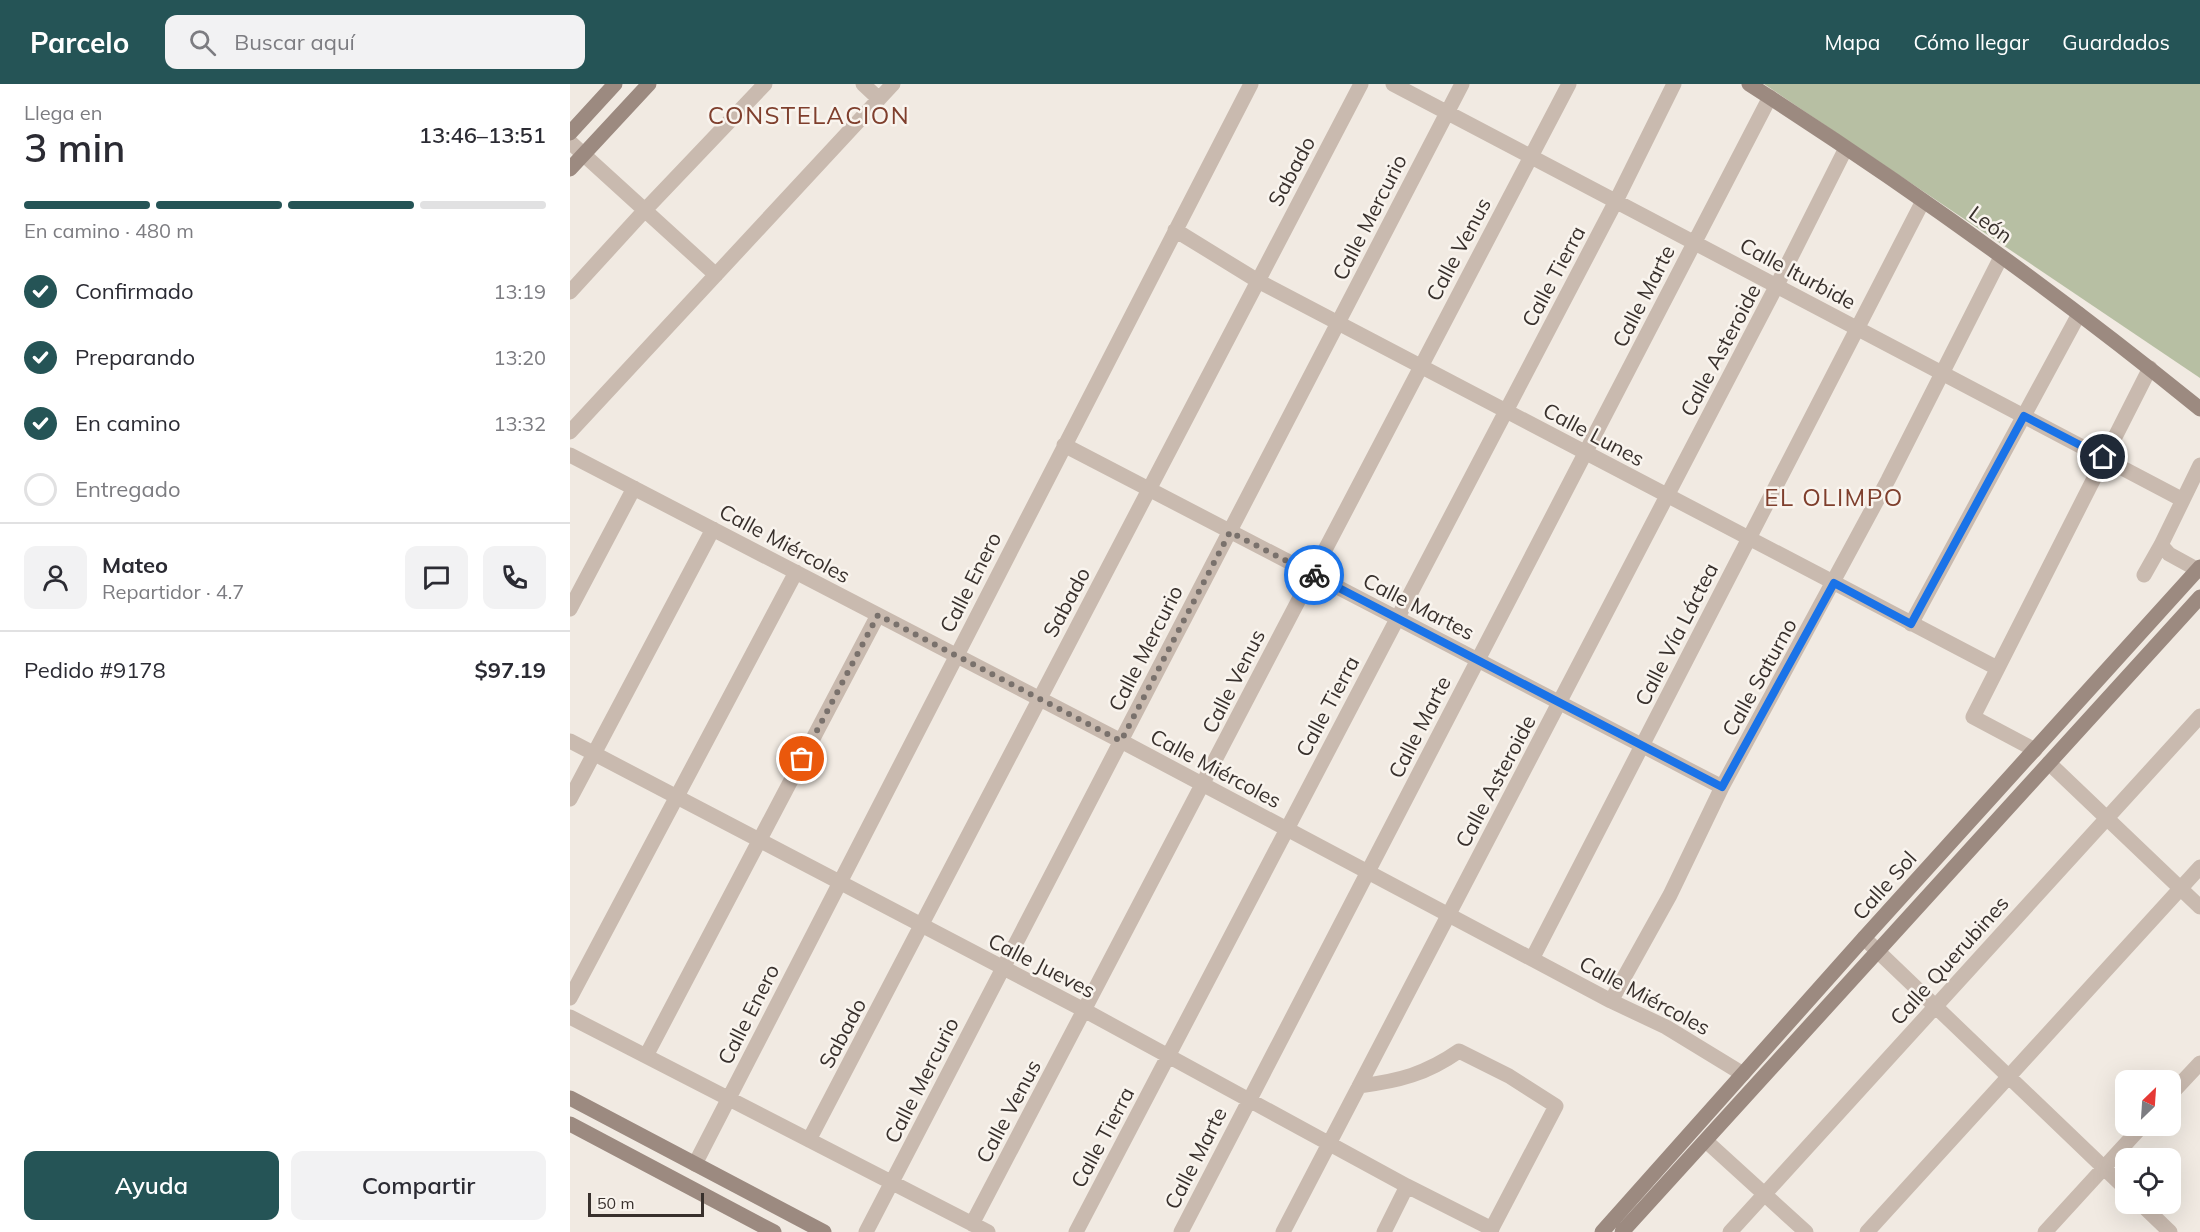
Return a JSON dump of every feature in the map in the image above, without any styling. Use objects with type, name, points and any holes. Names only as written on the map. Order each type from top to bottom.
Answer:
[{"type":"street","points":[[570,133],[615,84]]},
{"type":"street","points":[[570,169],[649,84]]},
{"type":"street","points":[[570,292],[765,84]]},
{"type":"street","points":[[863,84],[879,99]]},
{"type":"street","points":[[570,432],[893,84]]},
{"type":"street","name":"Calle Enero","points":[[695,1164],[1251,84]]},
{"type":"street","name":"Sabado","points":[[809,1140],[1361,84]]},
{"type":"street","name":"Calle Iturbide","points":[[1393,84],[2183,500]]},
{"type":"street","name":"Calle Mercurio","points":[[866,1232],[1462,84]]},
{"type":"street","name":"Calle Venus","points":[[972,1224],[1569,84]]},
{"type":"street","name":"Calle Tierra","points":[[1076,1232],[1616,201],[1674,84]]},
{"type":"street","name":"León","points":[[1749,84],[1846,148],[2001,257],[2150,368],[2200,409]]},
{"type":"street","name":"Calle Marte","points":[[1181,1232],[1770,97]]},
{"type":"street","points":[[570,142],[716,275]]},
{"type":"street","name":"Calle Asteroide","points":[[1283,1232],[1777,285],[1846,148]]},
{"type":"street","name":"Calle Vía Láctea","points":[[1532,959],[1923,201]]},
{"type":"street","name":"Calle Lunes","points":[[1175,230],[1258,281],[1997,668]]},
{"type":"street","name":"Calle Saturno","points":[[1611,1001],[1670,895],[1722,787],[1834,583],[2001,257]]},
{"type":"street","points":[[1911,624],[2079,314]]},
{"type":"street","points":[[2035,750],[1972,717],[2150,368]]},
{"type":"street","name":"Calle Martes","points":[[1064,446],[1722,787]]},
{"type":"street","name":"Calle Miércoles","points":[[570,455],[1121,741],[1611,1001],[1683,1036],[1743,1074]]},
{"type":"street","points":[[2144,575],[2200,465]]},
{"type":"street","points":[[570,609],[634,488]]},
{"type":"street","points":[[570,799],[713,529]]},
{"type":"street","points":[[2161,545],[2172,556],[2199,569]]},
{"type":"street","name":"Calle Sol","points":[[1602,1232],[1864,938],[2199,569]]},
{"type":"street","points":[[570,998],[796,572]]},
{"type":"street","name":"Calle Sol","points":[[1622,1232],[2200,597]]},
{"type":"street","points":[[646,1056],[878,615]]},
{"type":"street","name":"Calle Querubines","points":[[1730,1232],[2200,716]]},
{"type":"street","name":"Calle Jueves","points":[[570,741],[1084,1010],[1491,1230]]},
{"type":"street","points":[[2049,763],[2200,907]]},
{"type":"street","points":[[1867,1232],[2200,867]]},
{"type":"street","points":[[1864,938],[2115,1178]]},
{"type":"street","points":[[570,1017],[988,1232]]},
{"type":"street","points":[[1359,1086],[1400,1080],[1421,1073],[1441,1064],[1459,1051],[1509,1076],[1556,1106],[1491,1230]]},
{"type":"street","points":[[2181,1083],[2200,1063]]},
{"type":"street","points":[[570,1098],[813,1230]]},
{"type":"street","points":[[570,1124],[774,1232]]},
{"type":"street","points":[[2045,1232],[2133,1136]]},
{"type":"street","points":[[1706,1140],[1806,1232]]},
{"type":"street","points":[[1384,1232],[1407,1186]]},
{"type":"street","points":[[2151,1214],[2170,1232]]},
{"type":"green space","points":[[1764,84],[2200,84],[2200,378]]},
{"type":"way so far","points":[[802,759],[878,615],[1121,741],[1230,532],[1314,575]]},
{"type":"district","name":"CONSTELACION","points":[[809,115]]},
{"type":"district","name":"EL OLIMPO","points":[[1834,497]]},
{"type":"route","points":[[1314,575],[1722,787],[1834,583],[1911,624],[2024,416],[2103,457]]}]
